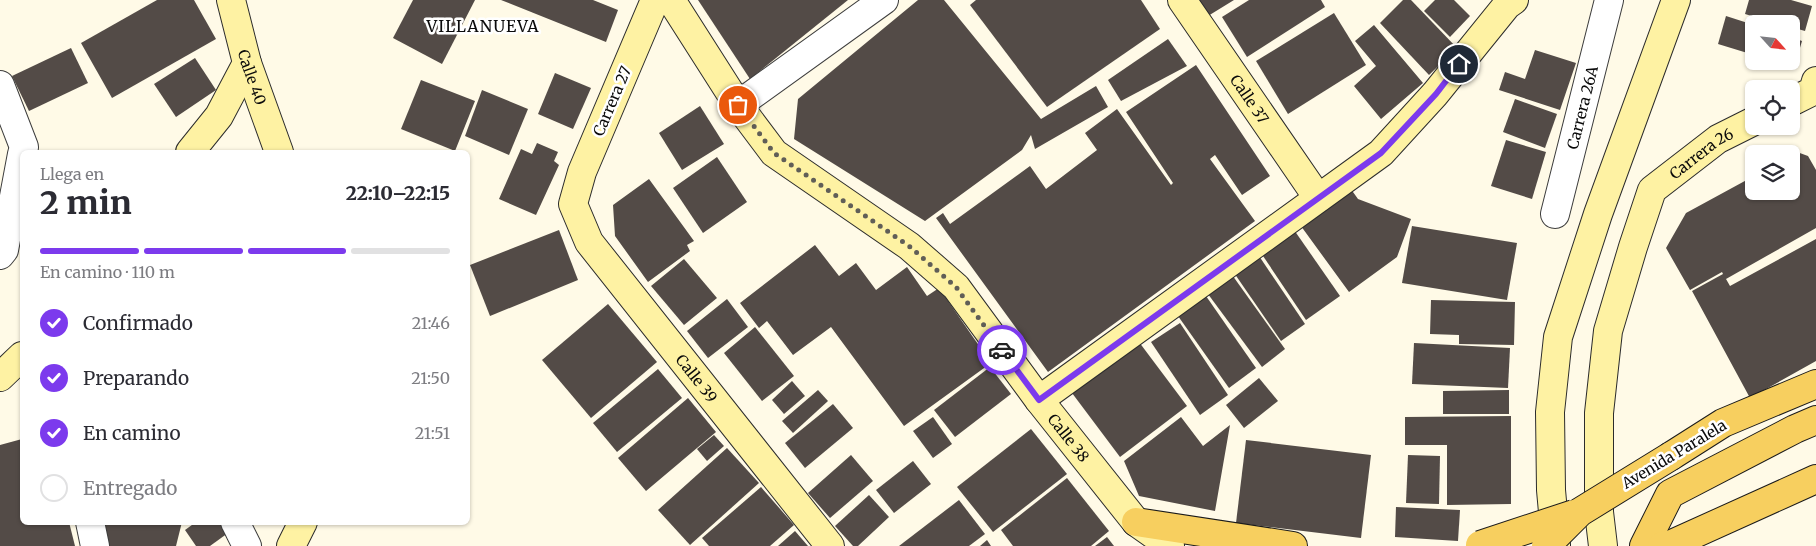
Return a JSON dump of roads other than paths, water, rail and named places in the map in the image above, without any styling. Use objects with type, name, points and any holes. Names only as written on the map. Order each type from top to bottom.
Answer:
[{"type":"main road","name":"Avenida Paralela","points":[[1546,546],[1580,512],[1723,423],[1816,384]]},
{"type":"main road","points":[[1644,546],[1670,494],[1816,420]]},
{"type":"main road","points":[[1667,545],[1816,479]]},
{"type":"main road","points":[[1479,546],[1580,512]]},
{"type":"main road","points":[[1136,522],[1292,546]]},
{"type":"street","name":"Calle 40","points":[[231,0],[247,63],[279,150]]},
{"type":"street","name":"Carrera 27","points":[[573,204],[582,172],[655,0]]},
{"type":"street","name":"Calle 38","points":[[671,0],[738,105],[774,153],[909,246],[956,287],[1039,400],[1136,522],[1170,546]]},
{"type":"street","points":[[738,105],[884,0]]},
{"type":"street","name":"Calle 37","points":[[1182,0],[1318,198]]},
{"type":"street","points":[[1039,400],[1381,153],[1436,94],[1507,5],[1514,0]]},
{"type":"street","name":"Carrera 26A","points":[[1555,214],[1609,0]]},
{"type":"street","points":[[1556,546],[1551,490],[1550,412],[1558,337],[1598,214],[1676,0]]},
{"type":"street","points":[[220,116],[247,63]]},
{"type":"street","points":[[0,85],[23,150]]},
{"type":"street","points":[[192,150],[226,110],[241,105],[257,109],[268,121]]},
{"type":"street","name":"Carrera 26","points":[[1603,546],[1599,512],[1599,413],[1608,331],[1633,246],[1652,190],[1718,138],[1745,125]]},
{"type":"street","points":[[0,134],[22,150]]},
{"type":"street","points":[[0,255],[4,250],[20,167]]},
{"type":"street","name":"Calle 39","points":[[573,204],[589,242],[830,546]]},
{"type":"street","points":[[0,377],[20,358]]},
{"type":"street","points":[[91,525],[95,546]]},
{"type":"street","points":[[236,525],[247,546]]},
{"type":"street","points":[[291,546],[302,525]]},
{"type":"district","name":"VILLANUEVA","points":[[483,26]]}]
